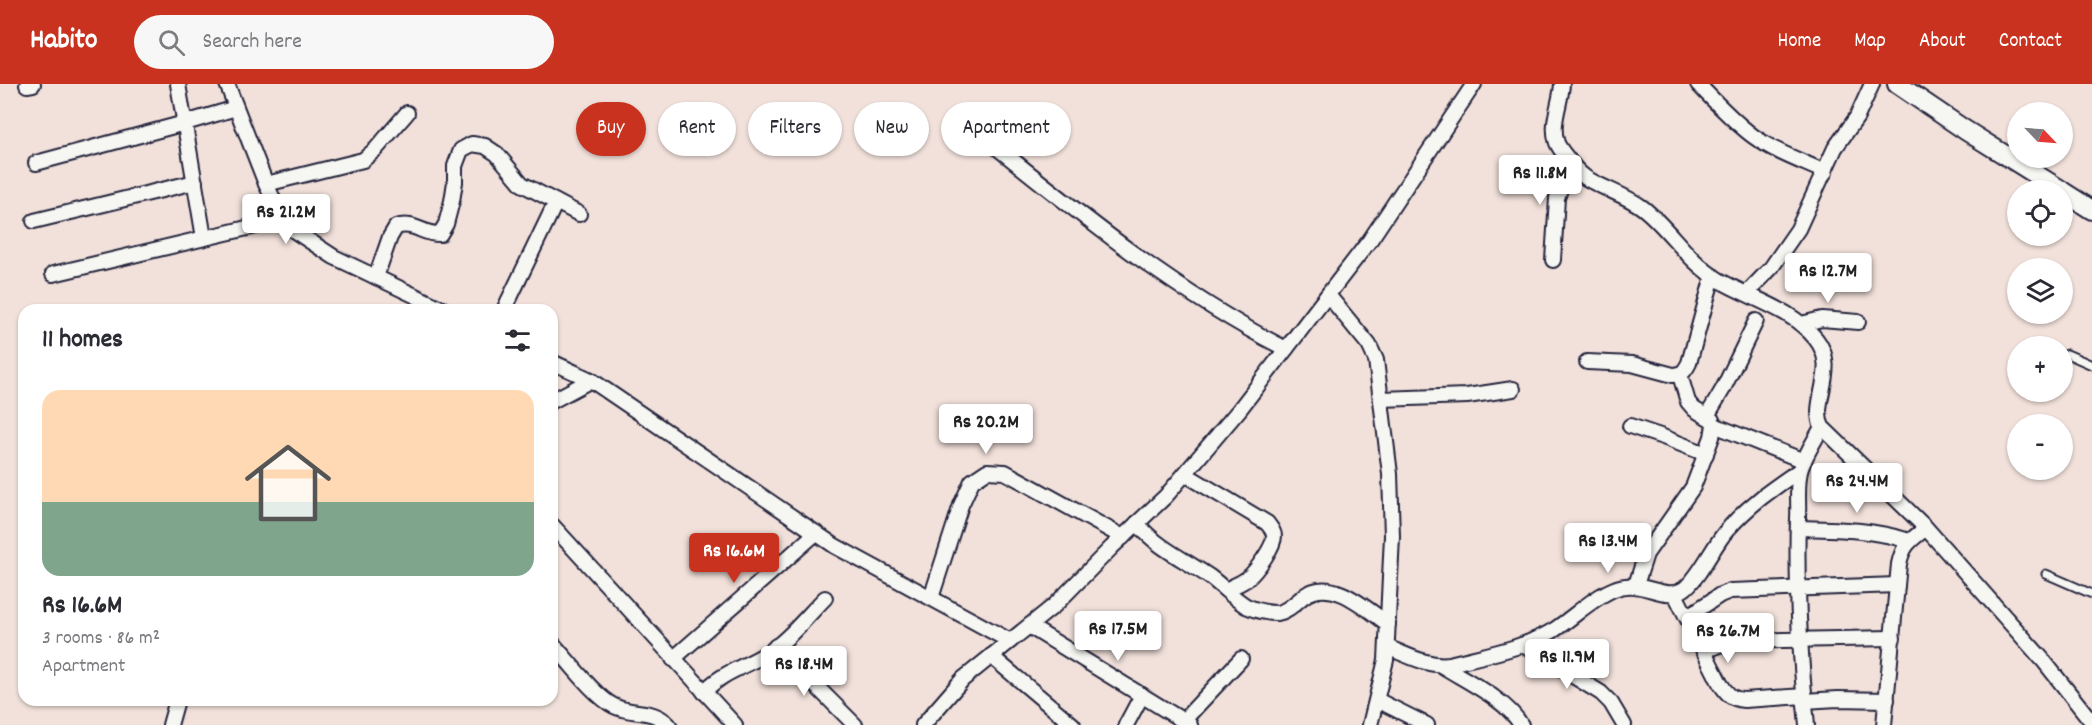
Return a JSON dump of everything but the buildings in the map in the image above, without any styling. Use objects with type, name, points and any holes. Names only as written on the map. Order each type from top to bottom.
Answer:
[{"type":"street","points":[[178,84],[204,238]]},
{"type":"street","points":[[227,84],[267,184],[293,230],[334,257],[432,304]]},
{"type":"street","points":[[923,725],[963,679],[1055,605],[1166,496],[1185,474],[1239,410],[1370,240],[1474,84]]},
{"type":"street","points":[[1562,84],[1554,128],[1557,143],[1572,165],[1584,177],[1642,207],[1690,257],[1713,276],[1782,311],[1801,324],[1817,340],[1825,357],[1826,372],[1819,419],[1822,427],[1926,528],[2043,660],[2092,722]]},
{"type":"street","points":[[1698,84],[1752,136],[1825,172]]},
{"type":"street","points":[[1747,293],[1770,268],[1798,230],[1835,148],[1857,117],[1872,84]]},
{"type":"street","points":[[1898,84],[2045,180]]},
{"type":"street","points":[[36,163],[236,108]]},
{"type":"street","points":[[267,184],[363,160],[376,149],[407,113]]},
{"type":"street","points":[[376,278],[390,237],[396,227],[404,224],[430,235],[440,234],[446,224],[452,201],[455,165],[461,150],[472,144],[485,146],[497,154],[522,184],[579,214]]},
{"type":"street","points":[[1008,156],[1158,272],[1226,316],[1286,349]]},
{"type":"street","points":[[1553,260],[1557,198],[1572,165]]},
{"type":"street","points":[[34,221],[195,182]]},
{"type":"street","points":[[2073,198],[2092,210]]},
{"type":"street","points":[[507,304],[556,202]]},
{"type":"street","points":[[53,274],[285,219]]},
{"type":"street","points":[[1680,375],[1689,363],[1713,276]]},
{"type":"street","points":[[1328,295],[1369,345],[1376,360],[1392,500],[1387,647],[1383,679],[1370,725]]},
{"type":"street","points":[[1801,324],[1822,320],[1858,322]]},
{"type":"street","points":[[1635,585],[1646,554],[1687,498],[1699,474],[1706,454],[1711,421],[1756,321]]},
{"type":"street","points":[[1587,362],[1632,364],[1680,375]]},
{"type":"street","points":[[558,365],[591,380],[835,546],[1010,641]]},
{"type":"street","points":[[1680,375],[1688,402],[1694,409],[1711,421],[1802,465]]},
{"type":"street","points":[[558,398],[591,380]]},
{"type":"street","points":[[1381,399],[1467,396],[1513,389]]},
{"type":"street","points":[[1630,426],[1706,454]]},
{"type":"street","points":[[1806,725],[1799,640],[1798,528],[1802,465],[1822,427]]},
{"type":"street","points":[[1441,665],[1523,645],[1554,630],[1614,589],[1635,585],[1675,594],[1689,584],[1726,531],[1756,499],[1802,465]]},
{"type":"street","points":[[931,598],[961,505],[972,481],[987,471],[1005,472],[1123,537]]},
{"type":"street","points":[[1185,474],[1267,523],[1272,529],[1274,536],[1270,549],[1255,571],[1247,579],[1226,590]]},
{"type":"street","points":[[1137,523],[1161,548],[1203,573],[1245,605],[1278,613],[1285,611],[1311,591],[1325,589],[1341,594],[1388,624]]},
{"type":"street","points":[[1798,528],[1853,529],[1892,535],[1909,541]]},
{"type":"street","points":[[1884,725],[1902,550],[1909,541],[1926,528]]},
{"type":"street","points":[[558,532],[735,725]]},
{"type":"street","points":[[673,659],[816,533]]},
{"type":"street","points":[[1687,617],[1730,591],[1897,585]]},
{"type":"street","points":[[1675,594],[1720,683],[1727,694],[1735,699],[1887,700]]},
{"type":"street","points":[[704,692],[726,673],[764,655],[776,646],[825,598]]},
{"type":"street","points":[[1029,626],[1186,723],[1241,659]]},
{"type":"street","points":[[1704,651],[1730,641],[1893,638]]},
{"type":"street","points":[[1523,645],[1600,693],[1611,703],[1624,725]]},
{"type":"street","points":[[776,646],[855,725]]},
{"type":"street","points":[[1387,647],[1417,659],[1441,665],[1499,702],[1512,712],[1521,725]]},
{"type":"street","points":[[558,650],[599,695],[614,706],[631,711],[648,712],[663,718],[669,725]]},
{"type":"street","points":[[992,656],[1073,725]]},
{"type":"street","points":[[1126,725],[1142,695]]},
{"type":"street","points":[[1377,700],[1428,725]]},
{"type":"street","points":[[170,725],[175,706]]},
{"type":"lane","points":[[2073,357],[2092,365]]},
{"type":"lane","points":[[2046,574],[2092,594]]}]
